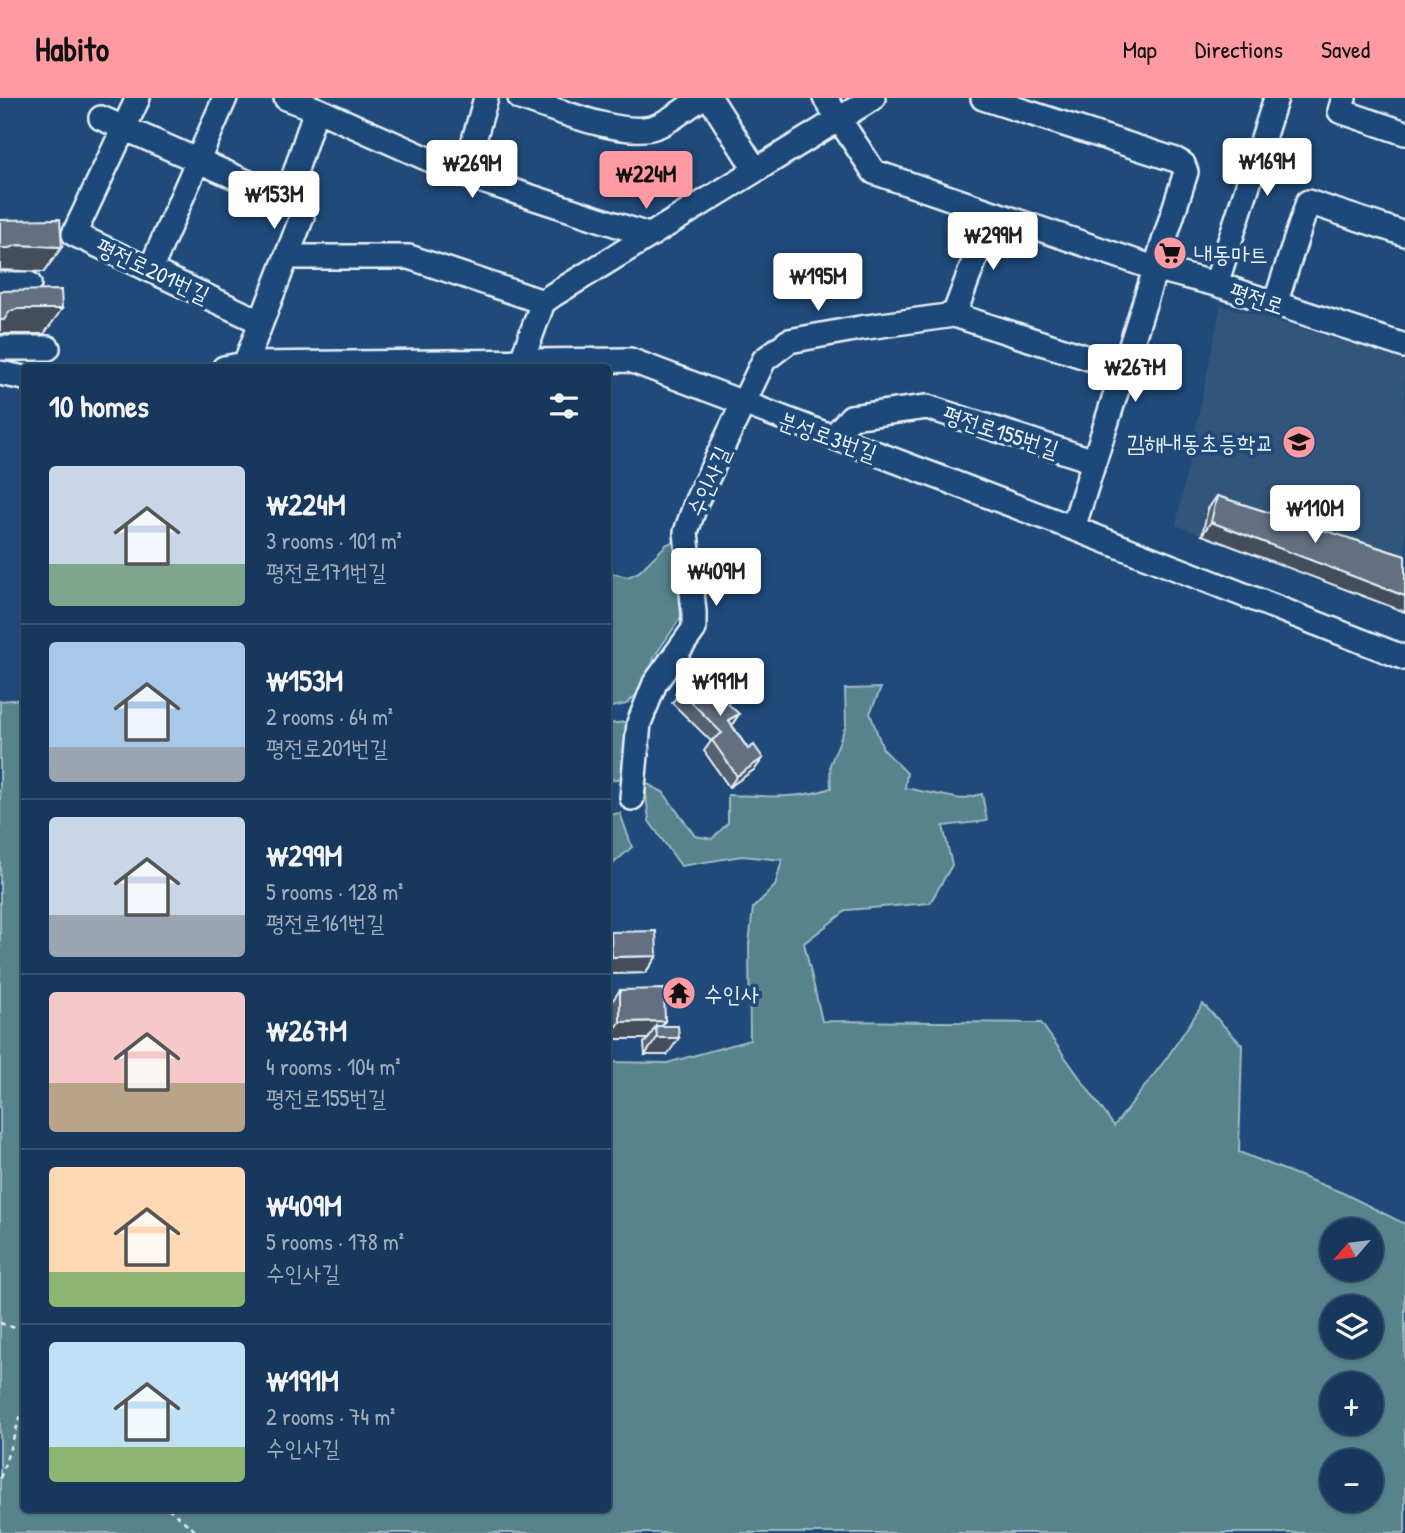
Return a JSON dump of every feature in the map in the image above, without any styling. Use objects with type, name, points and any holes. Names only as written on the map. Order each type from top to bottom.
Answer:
[{"type":"street","name":"평전로201번길","points":[[138,98],[74,234],[261,322]]},
{"type":"street","points":[[151,268],[225,98]]},
{"type":"street","points":[[286,98],[464,175],[648,235]]},
{"type":"street","points":[[464,175],[486,98]]},
{"type":"street","points":[[520,98],[618,128],[643,129],[653,128],[702,98]]},
{"type":"street","points":[[710,98],[755,169]]},
{"type":"street","name":"평전로","points":[[825,98],[874,172],[1154,268],[1216,284],[1405,346]]},
{"type":"street","points":[[522,360],[543,302],[873,98]]},
{"type":"street","points":[[983,98],[1183,164],[1186,172],[1073,528]]},
{"type":"street","points":[[1216,284],[1276,98]]},
{"type":"street","points":[[1342,105],[1405,133]]},
{"type":"street","points":[[236,364],[261,322],[302,218],[293,179],[316,109]]},
{"type":"street","points":[[101,118],[299,205]]},
{"type":"street","points":[[1275,304],[1308,202],[1405,234]]},
{"type":"street","points":[[992,214],[954,315],[1123,369]]},
{"type":"street","points":[[288,257],[409,257],[543,302]]},
{"type":"street","points":[[0,284],[29,284]]},
{"type":"street","name":"수인사길","points":[[632,798],[639,723],[655,683],[694,629],[686,532],[697,500],[764,360],[789,341],[954,315]]},
{"type":"street","points":[[0,348],[48,348]]},
{"type":"street","name":"분성로3번길","points":[[331,364],[522,360],[572,364],[630,360],[1073,528],[1405,658]]},
{"type":"street","points":[[0,373],[21,377]]},
{"type":"street","name":"평전로155번길","points":[[833,437],[851,416],[927,407],[1094,461]]},
{"type":"path","points":[[0,1323],[21,1330]]},
{"type":"path","points":[[0,1478],[21,1415]]},
{"type":"path","points":[[173,1512],[198,1533]]},
{"type":"shaded area","name":"김해내동초등학교","points":[[1221,305],[1405,359],[1405,612],[1176,525]]},
{"type":"green space","points":[[678,540],[690,604],[654,657],[651,682],[626,704],[611,707],[611,573],[628,577],[639,572],[667,544]]},
{"type":"green space","points":[[881,688],[870,713],[883,749],[907,773],[905,788],[961,799],[982,794],[987,821],[943,826],[952,865],[930,903],[847,910],[804,943],[822,1021],[1041,1023],[1114,1126],[1166,1059],[1203,1004],[1242,1045],[1239,1152],[1343,1193],[1405,1224],[1405,1533],[0,1533],[0,701],[21,699],[21,1512],[611,1512],[611,1062],[667,1063],[750,1040],[749,945],[753,908],[775,886],[782,860],[742,856],[681,866],[649,821],[645,783],[663,792],[695,836],[712,839],[728,823],[728,795],[793,796],[818,792],[831,788],[830,765],[846,725],[845,689]]},
{"type":"green space","points":[[626,722],[627,766],[622,778],[611,780],[611,724]]},
{"type":"green space","points":[[620,813],[632,847],[611,865],[611,814]]},
{"type":"building","points":[[60,219],[62,247],[18,245],[0,248],[0,220]]},
{"type":"building","points":[[61,290],[62,309],[17,309],[10,311],[4,320],[0,320],[0,291]]},
{"type":"building","points":[[1217,496],[1405,556],[1405,596],[1211,522]]},
{"type":"building","points":[[705,666],[736,696],[728,704],[739,714],[728,720],[748,749],[754,745],[763,758],[737,776],[712,740],[722,733],[680,691],[686,685],[683,682],[691,673],[695,676]]},
{"type":"building","points":[[656,931],[657,956],[612,957],[611,932]]},
{"type":"building","points":[[664,989],[665,1021],[620,1022],[620,990]]},
{"type":"building","points":[[656,1026],[678,1026],[679,1038],[657,1038]]},
{"type":"place","name":"내동마트","points":[[1170,253]]},
{"type":"place","name":"김해내동초등학교","points":[[1299,442]]},
{"type":"place","name":"수인사","points":[[679,993]]}]
